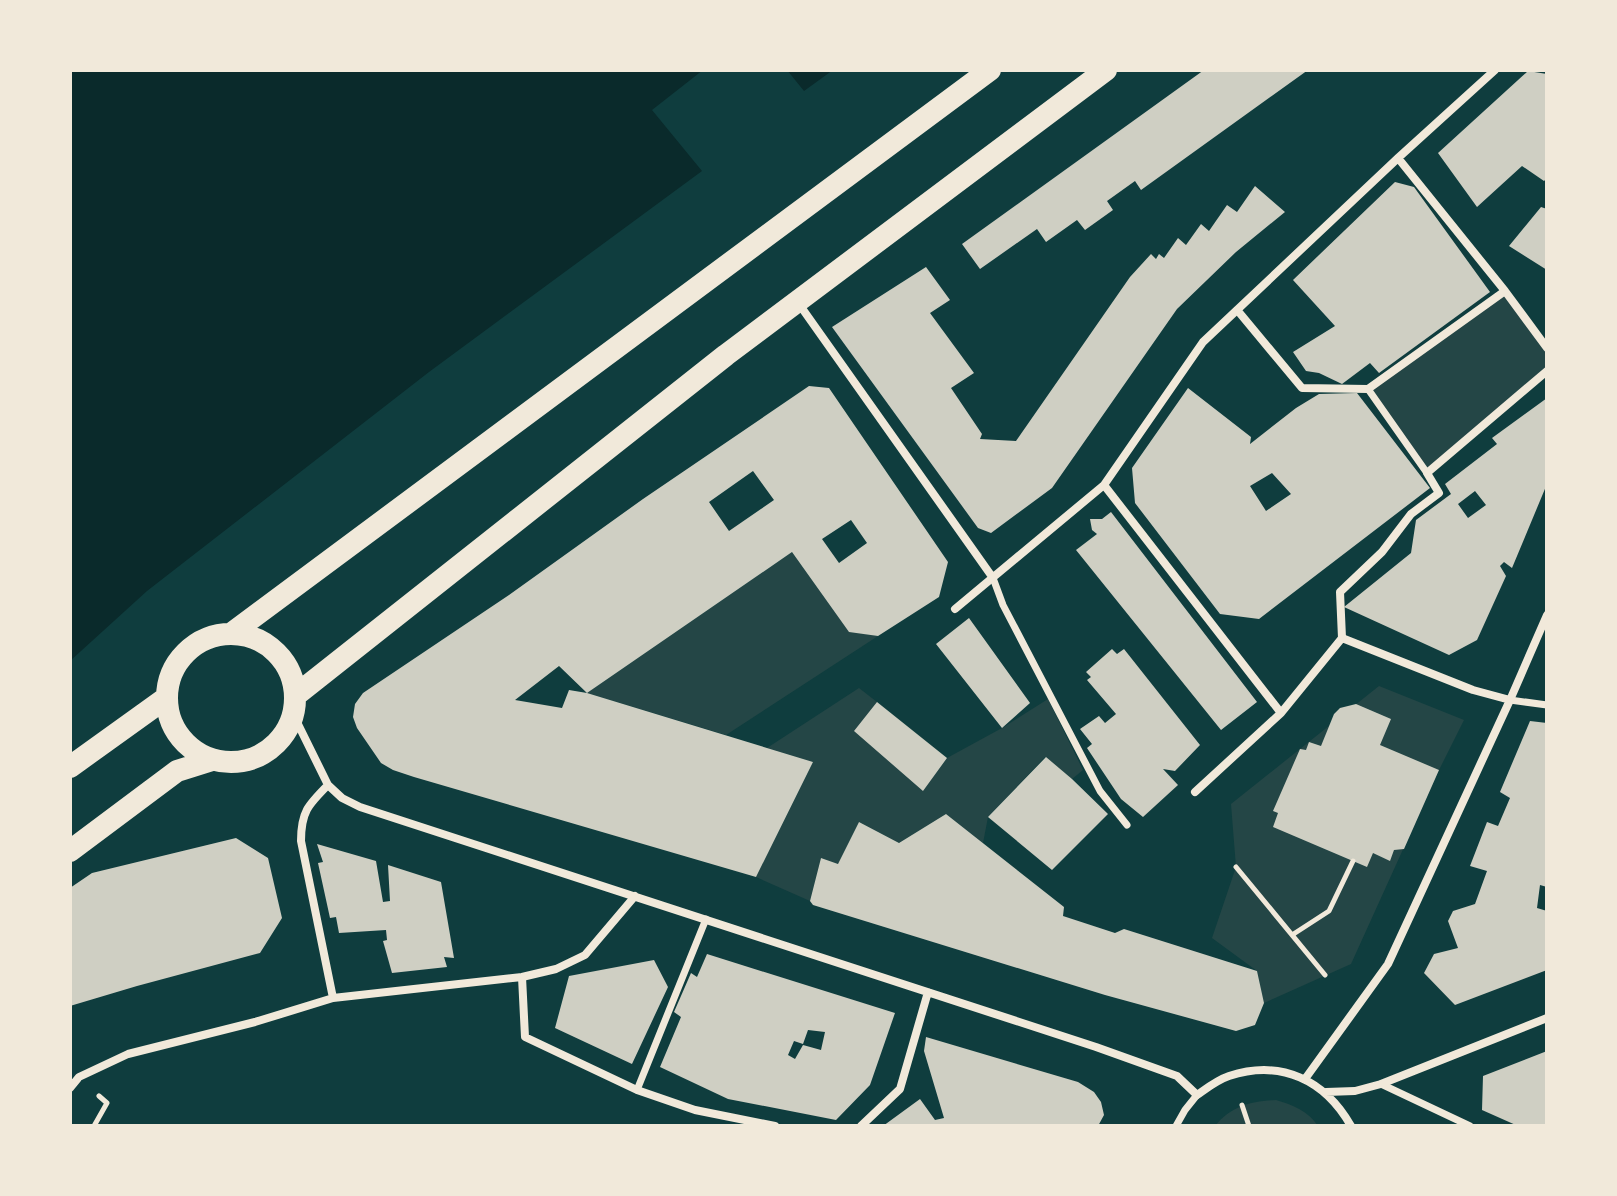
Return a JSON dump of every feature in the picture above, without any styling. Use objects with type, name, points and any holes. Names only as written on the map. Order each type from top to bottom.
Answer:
[{"type":"highway","points":[[232,633],[990,70]]},
{"type":"highway","points":[[295,706],[713,365],[1106,70]]},
{"type":"highway","points":[[232,633],[252,636],[269,645],[283,659],[293,676],[295,706],[285,734],[271,749],[253,759],[233,762],[212,760],[194,751],[178,737],[169,718],[166,698],[169,677],[179,659],[193,645],[212,636],[232,633]]},
{"type":"highway","points":[[70,767],[166,698]]},
{"type":"highway","points":[[70,851],[177,771],[212,760]]},
{"type":"street","points":[[955,609],[1104,485],[1203,342],[1495,70]]},
{"type":"street","points":[[1398,158],[1547,348]]},
{"type":"street","points":[[1238,311],[1302,388],[1368,389],[1505,291]]},
{"type":"street","points":[[797,302],[993,578],[1003,605],[1100,791],[1127,825]]},
{"type":"street","points":[[1427,473],[1547,371]]},
{"type":"street","points":[[1195,792],[1281,713],[1342,638],[1340,592],[1382,552],[1411,514],[1439,493],[1368,389]]},
{"type":"street","points":[[1104,485],[1281,713]]},
{"type":"street","points":[[1305,1079],[1388,964],[1547,615]]},
{"type":"street","points":[[1342,638],[1473,690],[1510,700],[1547,705]]},
{"type":"street","points":[[295,706],[328,785],[342,798],[360,807],[1177,1076],[1197,1095]]},
{"type":"street","points":[[328,785],[314,799],[301,821],[301,841],[333,998]]},
{"type":"street","points":[[70,1088],[79,1077],[128,1054],[255,1022],[333,998],[522,977],[556,969],[585,955],[635,896]]},
{"type":"street","points":[[637,1090],[706,919]]},
{"type":"street","points":[[522,977],[525,1037],[637,1090],[695,1110],[775,1126]]},
{"type":"street","points":[[861,1126],[900,1089],[928,992]]},
{"type":"street","points":[[1326,1092],[1355,1091],[1381,1084],[1547,1018]]},
{"type":"street","points":[[1176,1126],[1197,1095],[1214,1083],[1257,1070],[1282,1071],[1305,1079],[1326,1092],[1351,1126]]},
{"type":"street","points":[[1381,1084],[1470,1126]]},
{"type":"path","points":[[1292,935],[1329,911],[1353,861]]},
{"type":"path","points":[[1236,867],[1325,975]]},
{"type":"path","points":[[94,1126],[107,1103]]},
{"type":"path","points":[[1242,1105],[1249,1126]]},
{"type":"shaded area","points":[[70,70],[703,70],[652,110],[702,171],[429,372],[147,591],[70,661]]},
{"type":"shaded area","points":[[787,70],[833,70],[804,91]]},
{"type":"shaded area","points":[[1505,291],[1547,348],[1547,371],[1427,473],[1368,389]]},
{"type":"shaded area","points":[[792,552],[849,631],[878,636],[726,735],[587,693]]},
{"type":"shaded area","points":[[1379,686],[1464,720],[1351,964],[1264,1003],[1257,971],[1212,938],[1236,867],[1231,804]]},
{"type":"shaded area","points":[[859,688],[877,702],[923,790],[947,758],[1048,699],[1083,770],[1072,779],[1045,757],[988,817],[983,843],[946,814],[899,843],[859,822],[838,864],[821,858],[810,901],[756,877],[813,762],[767,748]]},
{"type":"shaded area","points":[[1276,1100],[1300,1109],[1318,1126],[1215,1126],[1242,1106]]},
{"type":"building","points":[[1204,70],[1308,70],[1141,190],[1135,181],[1107,201],[1113,210],[1085,230],[1077,220],[1046,242],[1037,229],[980,269],[962,244]]},
{"type":"building","points":[[1528,71],[1547,74],[1547,178],[1544,181],[1522,166],[1477,207],[1438,153]]},
{"type":"building","points":[[1395,182],[1414,187],[1490,292],[1379,373],[1370,363],[1342,384],[1319,373],[1306,371],[1293,352],[1335,326],[1293,280]]},
{"type":"building","points":[[1255,186],[1285,212],[1236,252],[1177,309],[1052,488],[991,533],[978,528],[832,327],[926,267],[950,300],[930,313],[974,373],[951,388],[982,434],[980,439],[1016,441],[1130,277],[1151,254],[1156,259],[1159,254],[1164,258],[1178,238],[1186,245],[1201,224],[1209,231],[1227,205],[1237,212]]},
{"type":"building","points":[[1541,207],[1547,209],[1547,270],[1509,246]]},
{"type":"building","points":[[809,386],[829,388],[948,562],[939,597],[878,636],[849,632],[792,552],[587,693],[813,762],[756,877],[393,770],[381,763],[353,717],[355,704],[363,693],[509,595]],"holes":[[[753,471],[774,500],[729,531],[709,502]],[[851,520],[867,543],[839,563],[822,539]],[[559,666],[587,693],[569,690],[562,708],[515,700]]]},
{"type":"building","points":[[1188,388],[1251,437],[1250,444],[1319,394],[1357,393],[1430,488],[1259,619],[1220,614],[1135,503],[1132,468]],"holes":[[[1272,473],[1291,494],[1266,511],[1250,486]]]},
{"type":"building","points":[[1547,398],[1547,484],[1512,568],[1504,562],[1500,566],[1506,576],[1477,640],[1449,655],[1344,607],[1411,553],[1416,520],[1451,494],[1445,484],[1497,444],[1492,438]],"holes":[[[1475,491],[1486,505],[1468,518],[1458,504]]]},
{"type":"building","points":[[1111,512],[1257,702],[1221,730],[1076,550],[1097,534],[1092,530],[1090,519],[1102,519]]},
{"type":"building","points":[[969,618],[1030,703],[1002,728],[936,644]]},
{"type":"building","points":[[1112,649],[1117,654],[1124,649],[1200,745],[1175,771],[1163,769],[1178,785],[1143,817],[1121,799],[1087,748],[1092,744],[1080,729],[1099,716],[1105,723],[1116,714],[1087,680],[1091,677],[1086,672]]},
{"type":"building","points":[[877,702],[947,758],[923,791],[854,731]]},
{"type":"building","points":[[1356,704],[1391,719],[1380,745],[1439,770],[1404,849],[1394,850],[1390,861],[1373,853],[1367,867],[1273,827],[1278,813],[1273,811],[1300,749],[1306,750],[1309,742],[1321,746],[1334,714],[1340,708]]},
{"type":"building","points":[[1530,721],[1547,723],[1547,887],[1540,885],[1537,908],[1547,911],[1547,970],[1455,1005],[1424,973],[1434,954],[1458,948],[1448,921],[1453,911],[1475,904],[1487,871],[1470,866],[1487,822],[1498,826],[1510,798],[1500,792]]},
{"type":"building","points":[[1046,757],[1108,814],[1052,870],[988,817]]},
{"type":"building","points":[[946,814],[1064,907],[1063,916],[1115,933],[1124,929],[1257,971],[1264,1003],[1255,1025],[1236,1031],[1105,995],[813,905],[810,901],[821,858],[838,864],[859,822],[899,843]]},
{"type":"building","points":[[236,838],[268,858],[282,918],[260,953],[70,1006],[70,888],[92,873]]},
{"type":"building","points":[[317,844],[376,861],[383,902],[390,901],[388,865],[441,882],[454,958],[444,957],[447,967],[392,973],[383,941],[387,940],[386,930],[339,933],[336,917],[330,918],[318,863],[323,862]]},
{"type":"building","points":[[707,954],[895,1013],[870,1085],[836,1120],[728,1099],[660,1067],[681,1017],[674,1012],[691,973],[697,977]],"holes":[[[808,1030],[825,1032],[821,1050],[803,1045],[795,1059],[788,1055],[794,1041],[803,1044]]]},
{"type":"building","points":[[654,960],[668,987],[632,1064],[555,1028],[569,976]]},
{"type":"building","points":[[926,1037],[1078,1082],[1094,1092],[1101,1102],[1104,1115],[1098,1126],[883,1126],[920,1099],[935,1120],[944,1118],[924,1051]]},
{"type":"building","points":[[1547,1051],[1547,1126],[1518,1126],[1482,1110],[1483,1076]]}]
